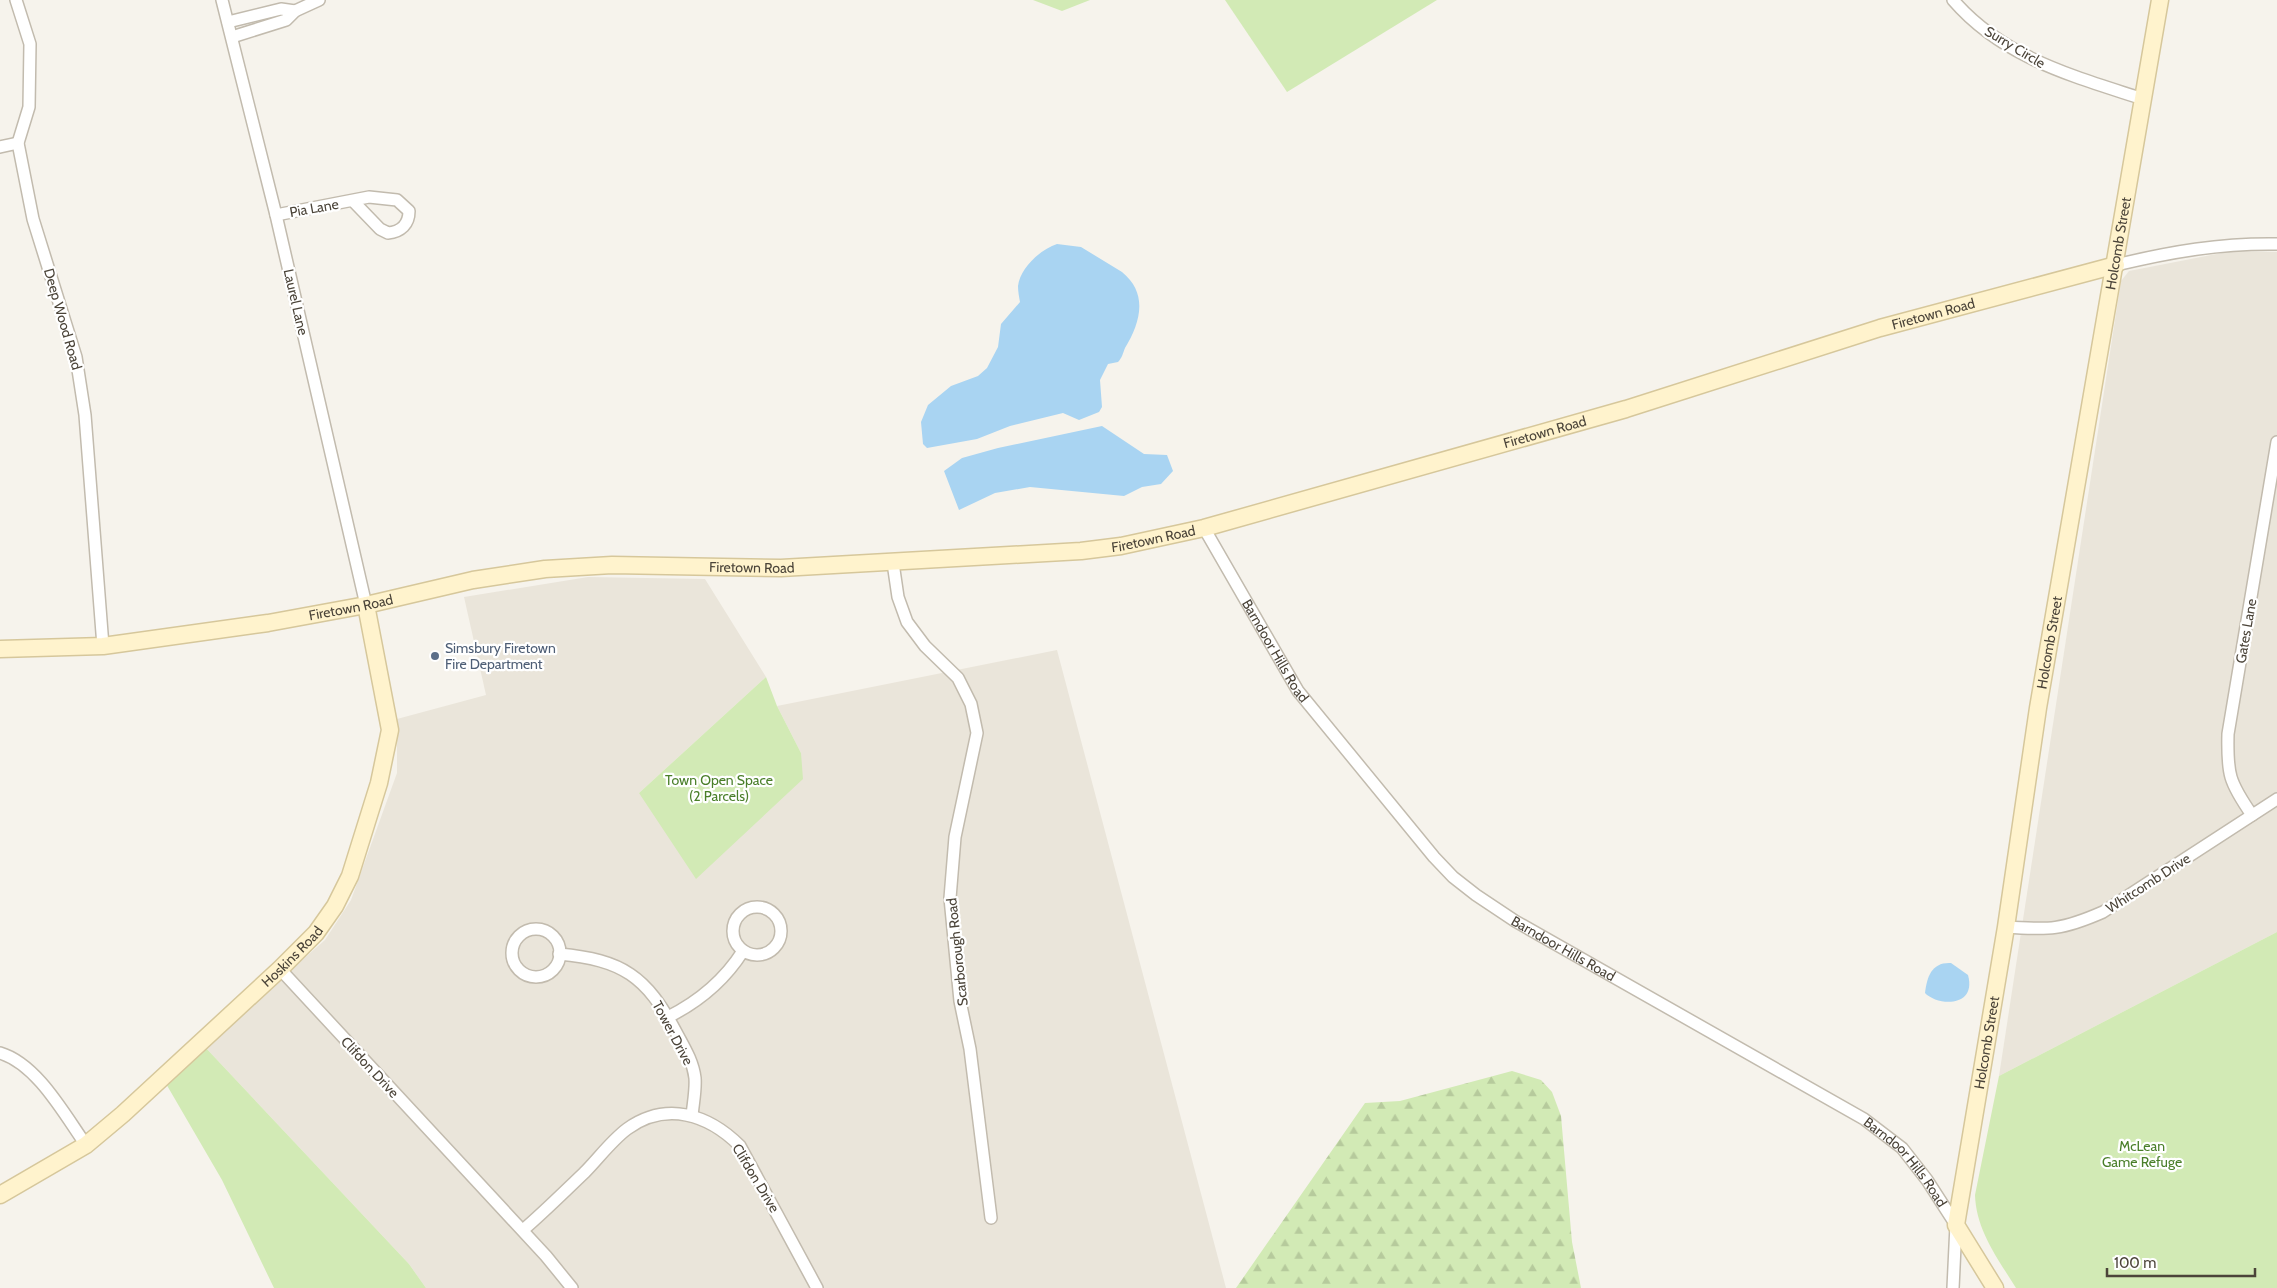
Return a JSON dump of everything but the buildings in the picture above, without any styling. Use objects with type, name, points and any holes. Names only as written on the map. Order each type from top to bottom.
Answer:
[{"type":"street","points":[[0,147],[18,143],[30,108],[30,44],[16,0]]},
{"type":"street","name":"Laurel Lane","points":[[222,0],[276,215],[366,605]]},
{"type":"street","points":[[232,38],[286,20],[295,11],[319,0]]},
{"type":"street","name":"Surry Circle","points":[[1953,0],[1969,18],[2010,48],[2046,67],[2143,99]]},
{"type":"street","name":"Holcomb Street","points":[[1953,1288],[1956,1225],[2006,928],[2038,708],[2160,0]]},
{"type":"street","points":[[228,22],[281,8],[295,11]]},
{"type":"street","name":"Deep Wood Road","points":[[18,143],[33,219],[76,357],[85,415],[103,646]]},
{"type":"street","name":"Pia Lane","points":[[276,215],[369,197],[397,200],[409,211],[409,217],[400,230],[388,233],[380,229],[353,201]]},
{"type":"street","name":"Firetown Road","points":[[0,649],[103,646],[268,623],[366,605],[472,580],[546,569],[612,565],[781,568],[893,563],[1089,550],[1121,546],[1204,528],[1626,408],[1880,328],[2116,264],[2173,251],[2238,243],[2277,244]]},
{"type":"street","name":"Gates Lane","points":[[2252,815],[2232,784],[2227,766],[2228,734],[2277,442]]},
{"type":"street","name":"Barndoor Hills Road","points":[[1204,528],[1298,691],[1434,857],[1453,877],[1515,921],[1864,1119],[1902,1148],[1927,1180],[1995,1288]]},
{"type":"street","name":"Scarborough Road","points":[[893,563],[898,597],[907,622],[925,646],[958,678],[970,704],[977,733],[954,837],[950,898],[960,1001],[970,1049],[991,1218]]},
{"type":"street","name":"Hoskins Road","points":[[0,1195],[86,1145],[123,1114],[280,969],[316,933],[335,906],[350,876],[385,758],[390,730],[366,605]]},
{"type":"street","name":"Whitcomb Drive","points":[[2006,928],[2051,930],[2073,926],[2103,912],[2277,798]]},
{"type":"street","points":[[753,907],[769,910],[779,922],[781,929],[777,944],[766,953],[750,954],[744,951],[734,938],[733,930],[739,915],[753,907]]},
{"type":"street","points":[[537,929],[550,934],[559,947],[559,954],[553,969],[538,976],[523,973],[516,967],[512,952],[517,938],[529,930],[537,929]]},
{"type":"street","points":[[668,1017],[704,996],[721,982],[744,951]]},
{"type":"street","name":"Tower Drive","points":[[559,954],[596,958],[618,967],[647,988],[668,1017],[691,1062],[695,1079],[692,1116]]},
{"type":"street","name":"Clifdon Drive","points":[[280,969],[523,1230],[572,1288]]},
{"type":"street","points":[[0,1053],[18,1061],[38,1080],[86,1145]]},
{"type":"street","name":"Clifdon Drive","points":[[523,1230],[626,1130],[656,1115],[675,1114],[692,1116],[710,1121],[726,1132],[740,1146],[817,1288]]},
{"type":"shaded area","points":[[2232,251],[2277,252],[2277,932],[1999,1076],[2121,281],[2129,271]]},
{"type":"shaded area","points":[[588,577],[705,579],[766,677],[639,793],[801,753],[777,706],[1057,650],[1226,1288],[426,1288],[409,1264],[204,1046],[325,940],[351,900],[397,773],[397,719],[486,695],[464,597]]},
{"type":"green space","points":[[1033,0],[1090,0],[1062,11]]},
{"type":"green space","points":[[1225,0],[1437,0],[1287,92]]},
{"type":"green space","name":"Town Open Space (2 Parcels)","points":[[766,677],[777,706],[801,753],[803,779],[696,879],[639,793]]},
{"type":"green space","name":"McLean Game Refuge","points":[[2277,932],[2277,1288],[2016,1288],[1989,1244],[1976,1208],[1975,1195],[1999,1076]]},
{"type":"green space","points":[[204,1046],[409,1264],[426,1288],[274,1288],[222,1180],[165,1082]]},
{"type":"green space","points":[[1512,1071],[1541,1080],[1552,1092],[1561,1116],[1572,1242],[1581,1288],[1236,1288],[1365,1103],[1400,1101]]},
{"type":"water","points":[[1057,244],[1081,247],[1122,272],[1136,290],[1139,299],[1138,319],[1135,329],[1118,362],[1108,364],[1100,380],[1102,407],[1099,412],[1079,420],[1063,413],[1010,426],[977,439],[927,448],[923,444],[921,422],[928,405],[951,386],[978,376],[987,368],[998,347],[1001,324],[1020,302],[1018,286],[1023,273],[1032,260],[1044,250]]},
{"type":"water","points":[[1102,426],[1144,454],[1167,455],[1173,471],[1161,484],[1142,487],[1124,496],[1030,487],[995,493],[959,510],[944,471],[962,458],[998,448]]},
{"type":"water","points":[[1951,963],[1968,975],[1969,986],[1967,994],[1962,999],[1946,1002],[1925,993],[1927,981],[1932,971],[1939,965]]},
{"type":"place","name":"Simsbury Firetown Fire Department","points":[[435,656]]}]
